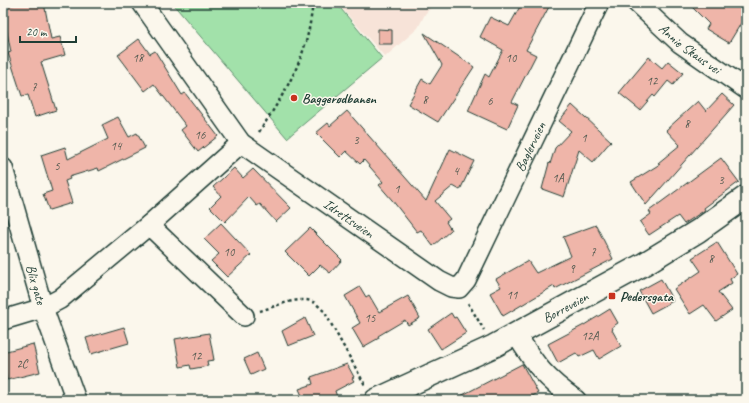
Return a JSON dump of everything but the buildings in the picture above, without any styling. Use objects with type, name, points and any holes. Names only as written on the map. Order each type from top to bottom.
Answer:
[{"type":"main road","name":"Borreveien","points":[[372,395],[494,346],[644,264],[698,231],[746,197]]},
{"type":"street","name":"Idrettsveien","points":[[142,3],[245,145],[439,281],[451,287],[459,288]]},
{"type":"street","name":"Baglerveien","points":[[459,288],[466,280],[599,3]]},
{"type":"street","name":"Annie Skaus vei","points":[[637,3],[680,43],[746,89]]},
{"type":"street","points":[[3,320],[43,308],[60,299],[245,145]]},
{"type":"street","name":"Blix gate","points":[[3,168],[43,308],[76,400]]},
{"type":"street","points":[[149,225],[244,316]]},
{"type":"street","points":[[516,334],[543,374],[576,400]]},
{"type":"path","points":[[245,145],[268,119],[293,75],[306,43],[313,3]]},
{"type":"path","points":[[459,288],[494,346]]},
{"type":"path","points":[[244,316],[288,302],[299,300],[314,302],[324,311],[372,395]]},
{"type":"shaded area","points":[[337,3],[435,3],[425,14],[418,28],[385,57]]},
{"type":"green space","name":"Baggerødbanen","points":[[172,3],[336,3],[382,58],[287,138]]},
{"type":"place","name":"Baggerødbanen","points":[[294,98]]},
{"type":"place","name":"Pedersgata","points":[[612,296]]}]
